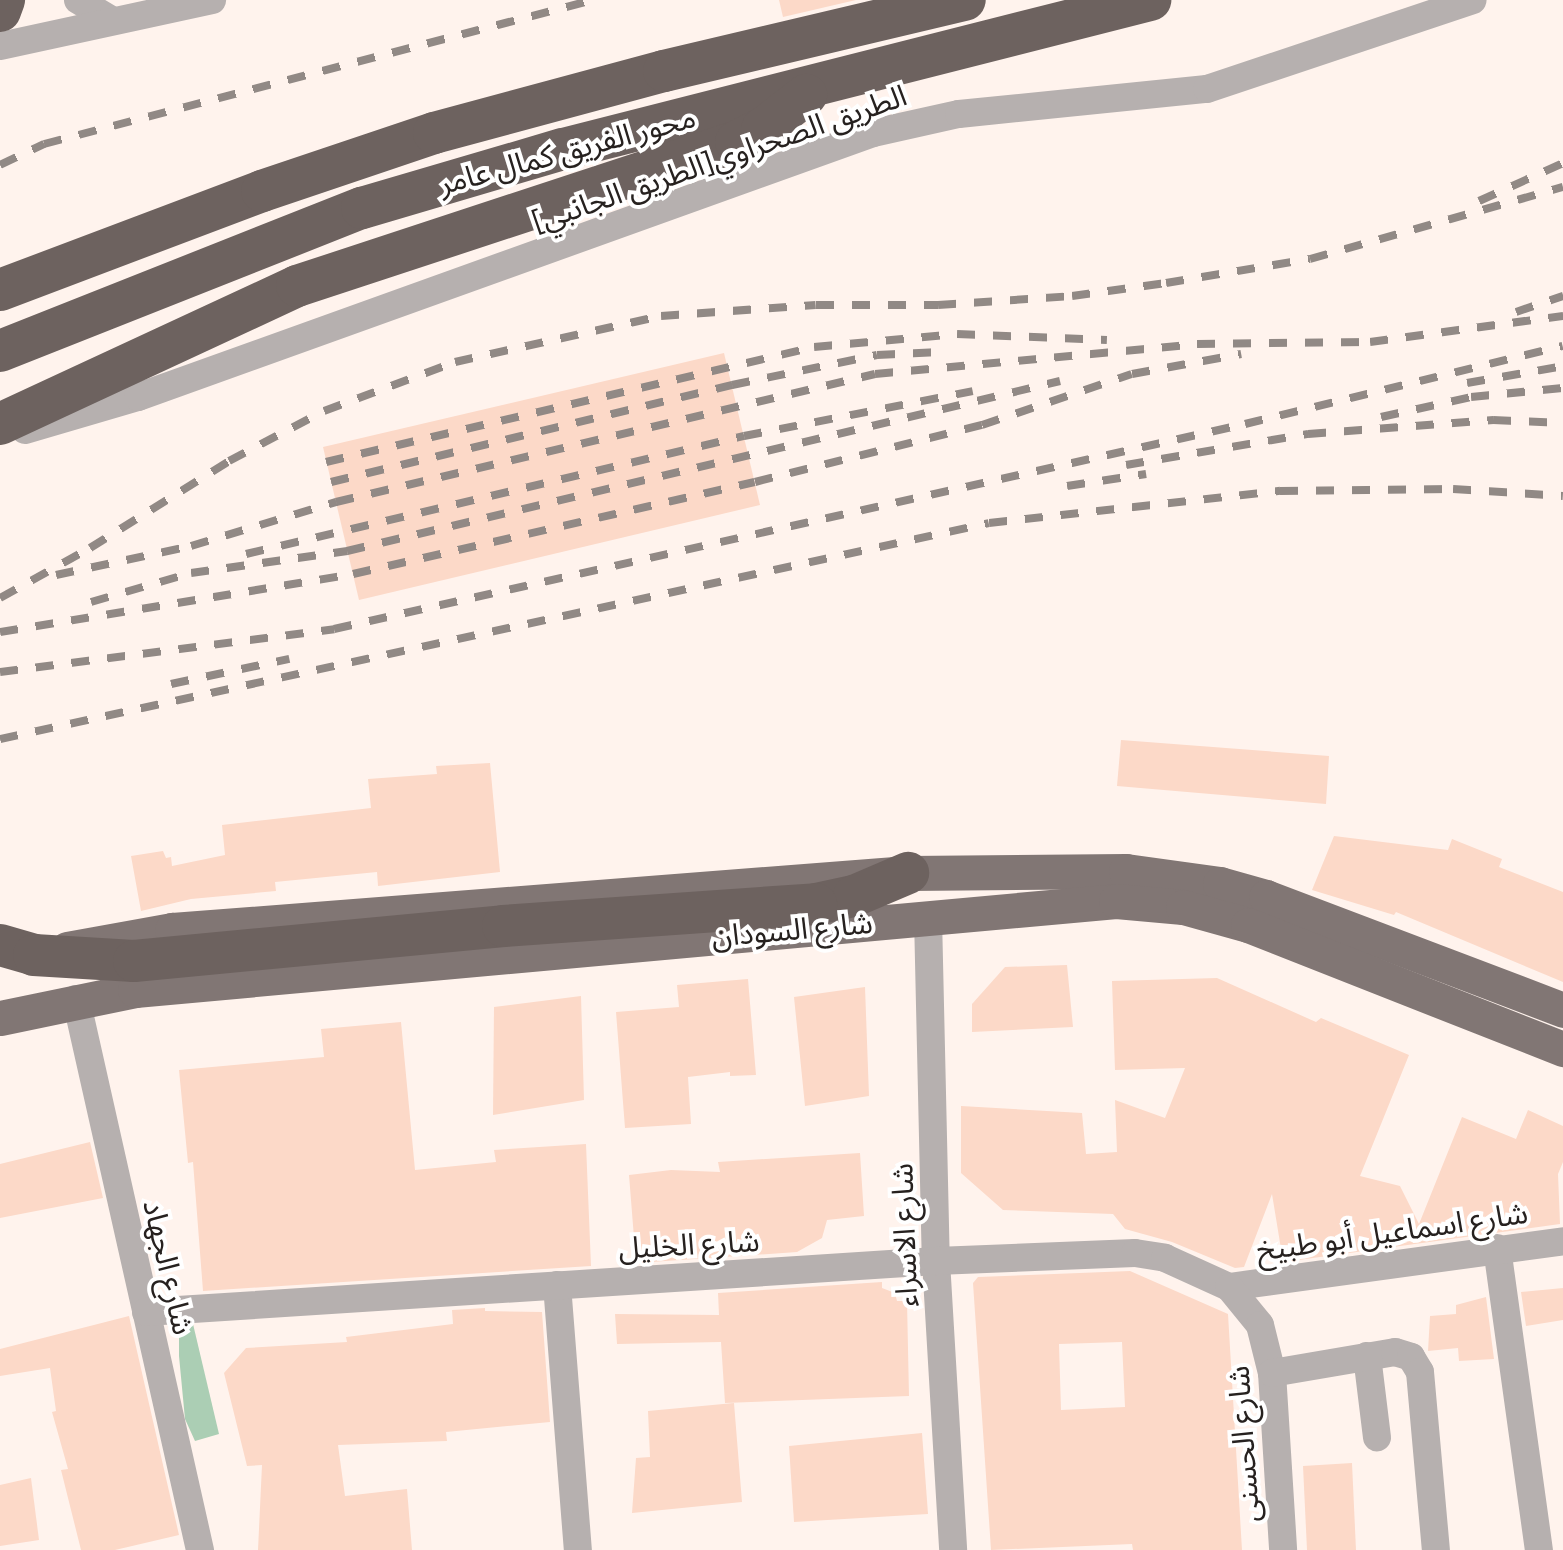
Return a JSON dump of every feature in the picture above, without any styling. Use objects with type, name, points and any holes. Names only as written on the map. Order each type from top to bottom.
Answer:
[{"type":"highway","points":[[0,11],[4,0]]},
{"type":"highway","name":"محور الفريق كمال عامر","points":[[0,290],[262,191],[434,133],[664,71],[964,0]]},
{"type":"highway","name":"محور الفريق كمال عامر","points":[[0,350],[362,208],[563,149],[1150,0]]},
{"type":"highway","points":[[0,424],[297,286],[736,142],[762,129],[822,82]]},
{"type":"highway","points":[[0,945],[34,955],[134,961],[503,926],[816,904],[854,896],[908,873]]},
{"type":"main road","name":"شارع السودان","points":[[0,966],[103,939],[172,930],[908,873],[1126,871],[1220,884],[1311,912],[1563,1010]]},
{"type":"main road","name":"شارع السودان","points":[[0,1018],[76,999],[135,990],[1082,902],[1183,907],[1248,925],[1563,1049]]},
{"type":"street","points":[[78,0],[112,20]]},
{"type":"street","points":[[0,46],[212,0]]},
{"type":"street","name":"الطريق الصحراوي[الطريق الجانبي]","points":[[0,439],[138,397],[873,133],[959,114],[1222,86],[1473,0]]},
{"type":"street","name":"شارع الاسراء","points":[[928,917],[936,1261],[953,1550]]},
{"type":"street","name":"شارع الجهاد","points":[[76,999],[200,1550]]},
{"type":"street","name":"شارع اسماعيل أبو طبيخ","points":[[1229,1286],[1563,1240]]},
{"type":"street","points":[[1497,1248],[1540,1550]]},
{"type":"street","name":"شارع الخليل","points":[[146,1312],[936,1261],[1135,1253],[1194,1267],[1229,1286]]},
{"type":"street","points":[[558,1285],[578,1550]]},
{"type":"street","name":"شارع الحسنى","points":[[1229,1286],[1260,1325],[1272,1372],[1283,1550]]},
{"type":"street","points":[[1272,1372],[1404,1352],[1417,1364],[1436,1550]]},
{"type":"street","points":[[1367,1356],[1377,1437]]},
{"type":"green space","points":[[193,1324],[219,1434],[195,1441],[185,1419],[179,1356],[179,1333]]},
{"type":"building","points":[[779,0],[856,0],[783,17]]},
{"type":"building","points":[[724,353],[760,505],[359,600],[323,447]]},
{"type":"building","points":[[1121,740],[1329,756],[1326,804],[1117,786]]},
{"type":"building","points":[[490,763],[500,872],[378,886],[377,872],[275,882],[276,891],[191,899],[141,911],[131,856],[163,851],[166,858],[171,857],[172,866],[225,855],[222,825],[371,808],[368,779],[437,774],[436,766]]},
{"type":"building","points":[[1334,836],[1448,850],[1452,839],[1502,859],[1499,867],[1563,892],[1563,982],[1396,912],[1394,915],[1312,890]]},
{"type":"building","points":[[1067,965],[1073,1027],[972,1032],[972,1004],[1005,967]]},
{"type":"building","points":[[1217,978],[1316,1022],[1321,1018],[1409,1055],[1360,1176],[1400,1186],[1419,1224],[1462,1117],[1516,1139],[1528,1110],[1563,1126],[1563,1162],[1558,1174],[1560,1224],[1291,1261],[1290,1254],[1282,1255],[1272,1194],[1244,1267],[1235,1268],[1172,1242],[1125,1229],[1113,1214],[1003,1210],[961,1173],[961,1106],[1082,1113],[1086,1154],[1117,1152],[1115,1100],[1165,1118],[1185,1068],[1115,1070],[1112,981]]},
{"type":"building","points":[[748,979],[756,1075],[730,1076],[730,1072],[688,1077],[691,1124],[625,1128],[616,1012],[679,1007],[677,985]]},
{"type":"building","points":[[865,987],[869,1096],[805,1106],[794,997]]},
{"type":"building","points":[[581,996],[584,1100],[493,1115],[494,1007]]},
{"type":"building","points":[[401,1022],[415,1170],[496,1162],[494,1150],[586,1144],[591,1266],[203,1291],[193,1162],[188,1163],[179,1070],[324,1057],[321,1029]]},
{"type":"building","points":[[90,1142],[103,1198],[0,1218],[0,1164]]},
{"type":"building","points":[[860,1153],[864,1216],[827,1220],[822,1238],[797,1252],[636,1263],[629,1175],[671,1170],[720,1172],[718,1162]]},
{"type":"building","points":[[1130,1271],[1228,1314],[1242,1550],[1133,1550],[1132,1544],[991,1550],[973,1283],[978,1277]],"holes":[[[1122,1342],[1125,1407],[1061,1410],[1059,1344]]]},
{"type":"building","points":[[882,1282],[882,1288],[895,1293],[897,1301],[907,1301],[909,1396],[725,1403],[721,1342],[617,1344],[615,1314],[719,1315],[718,1293]]},
{"type":"building","points":[[1563,1288],[1563,1320],[1526,1326],[1521,1292]]},
{"type":"building","points":[[1486,1297],[1494,1359],[1459,1361],[1458,1348],[1428,1351],[1430,1316],[1456,1314],[1456,1305]]},
{"type":"building","points":[[452,1310],[542,1312],[550,1422],[446,1432],[447,1441],[338,1445],[345,1496],[407,1489],[412,1550],[258,1550],[262,1465],[247,1466],[224,1373],[246,1348],[347,1342],[346,1337],[453,1324]]},
{"type":"building","points":[[129,1316],[179,1535],[115,1550],[81,1550],[61,1470],[68,1469],[52,1412],[56,1411],[50,1368],[0,1376],[0,1349]]},
{"type":"building","points":[[734,1403],[742,1502],[632,1513],[636,1458],[650,1457],[648,1411]]},
{"type":"building","points":[[922,1433],[928,1514],[794,1522],[789,1446]]},
{"type":"building","points":[[1352,1463],[1356,1550],[1307,1550],[1303,1466]]},
{"type":"building","points":[[31,1478],[39,1540],[0,1546],[0,1485]]},
{"type":"railway","points":[[0,165],[44,144],[593,0]]},
{"type":"railway","points":[[1479,201],[1563,163]]},
{"type":"railway","points":[[0,598],[90,548],[229,461],[324,411],[455,362],[661,316],[816,305],[938,305],[1072,296],[1166,283],[1310,259],[1563,187]]},
{"type":"railway","points":[[1516,312],[1563,296]]},
{"type":"railway","points":[[56,575],[191,546],[336,502],[875,374],[1197,344],[1370,342],[1563,316]]},
{"type":"railway","points":[[326,462],[814,347],[957,334],[1107,340]]},
{"type":"railway","points":[[0,672],[334,629],[1245,424],[1563,346]]},
{"type":"railway","points":[[331,482],[732,385],[877,355],[940,352]]},
{"type":"railway","points":[[0,632],[353,574],[755,482],[982,425],[1132,374],[1241,354]]},
{"type":"railway","points":[[1467,383],[1563,366]]},
{"type":"railway","points":[[91,602],[191,573],[347,551],[1060,381]]},
{"type":"railway","points":[[1381,417],[1471,397],[1563,388]]},
{"type":"railway","points":[[246,554],[744,436],[973,391]]},
{"type":"railway","points":[[1126,465],[1308,434],[1493,420],[1563,423]]},
{"type":"railway","points":[[1067,486],[1146,474]]},
{"type":"railway","points":[[0,739],[989,523],[1280,491],[1453,489],[1563,496]]},
{"type":"railway","points":[[171,684],[289,659]]}]
